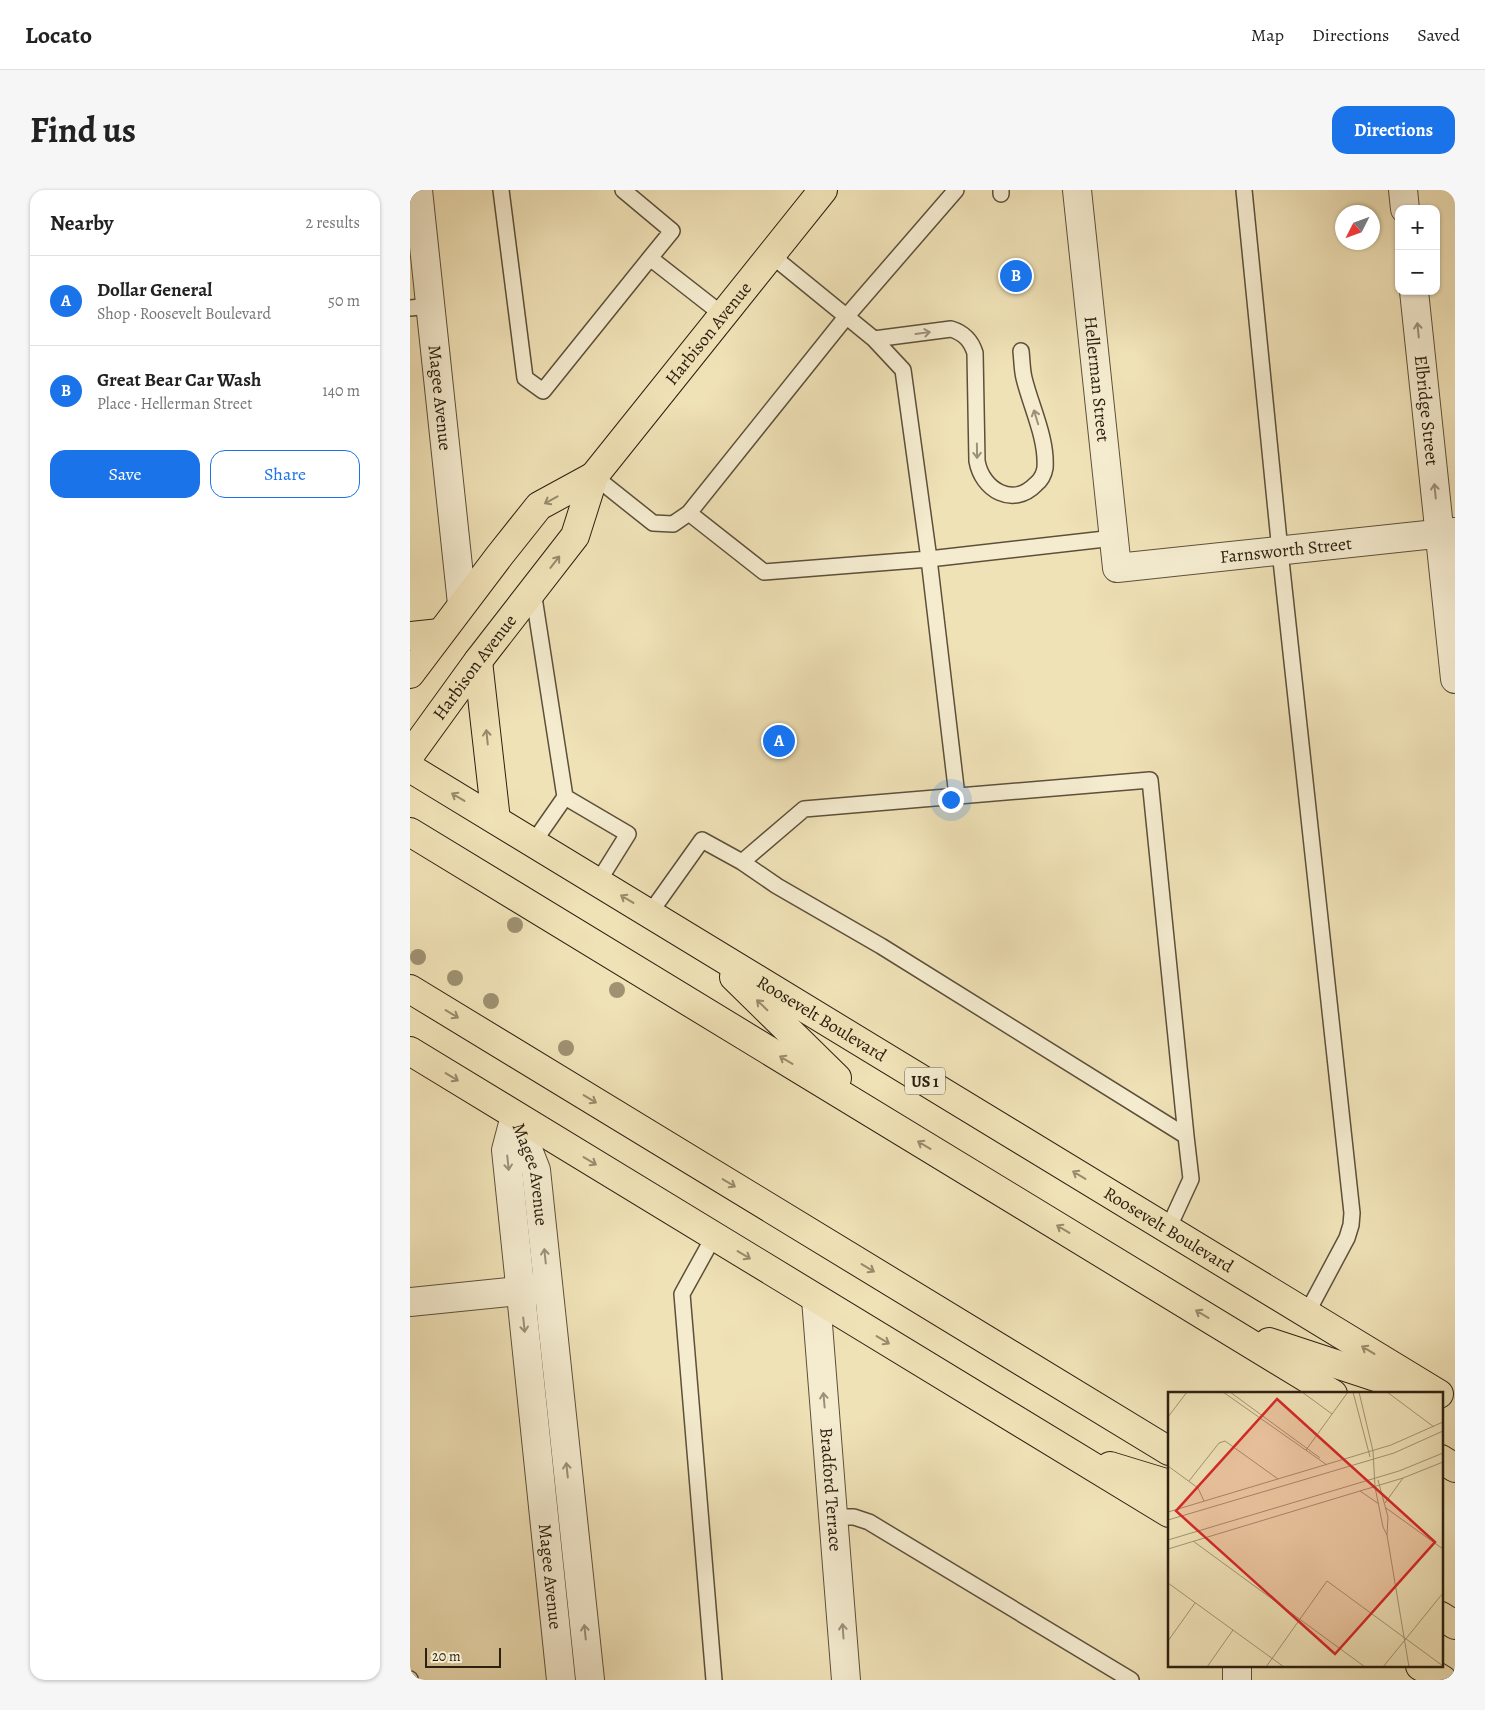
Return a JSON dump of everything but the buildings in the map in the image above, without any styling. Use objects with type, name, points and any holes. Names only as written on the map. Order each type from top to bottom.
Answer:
[{"type":"main road","name":"Harbison Avenue","points":[[410,755],[478,661],[576,536],[594,476],[823,190]]},
{"type":"main road","name":"Harbison Avenue","points":[[410,674],[539,506],[594,476]]},
{"type":"main road","points":[[410,636],[440,633]]},
{"type":"main road","points":[[478,661],[496,820]]},
{"type":"main road","name":"Roosevelt Boulevard","points":[[410,768],[1435,1392]]},
{"type":"main road","points":[[410,832],[1330,1392]]},
{"type":"main road","points":[[699,944],[872,1113]]},
{"type":"main road","points":[[410,989],[1168,1449]]},
{"type":"main road","points":[[410,1052],[1168,1512]]},
{"type":"main road","points":[[1225,1328],[1421,1392]]},
{"type":"main road","points":[[1072,1455],[1168,1484]]},
{"type":"main road","points":[[1442,1460],[1455,1468]]},
{"type":"main road","points":[[1442,1617],[1455,1625]]},
{"type":"main road","points":[[1423,1668],[1443,1680]]},
{"type":"street","name":"Magee Avenue","points":[[418,190],[420,307],[462,604]]},
{"type":"street","name":"Hellerman Street","points":[[1077,190],[1117,568]]},
{"type":"street","points":[[1403,190],[1405,205]]},
{"type":"street","name":"Elbridge Street","points":[[1415,295],[1447,533],[1455,679]]},
{"type":"street","name":"Farnsworth Street","points":[[1117,568],[1447,533]]},
{"type":"street","name":"Magee Avenue","points":[[516,1116],[536,1170],[590,1680]]},
{"type":"street","name":"Magee Avenue","points":[[516,1116],[506,1150],[561,1680]]},
{"type":"street","points":[[410,1302],[548,1288]]},
{"type":"street","name":"Bradford Terrace","points":[[816,1299],[846,1680]]},
{"type":"lane","points":[[501,190],[525,378],[543,390],[672,231],[624,190]]},
{"type":"lane","points":[[594,476],[653,523],[673,524],[689,514],[846,317],[956,190]]},
{"type":"lane","points":[[1244,190],[1280,550],[1352,1212],[1347,1238],[1307,1313]]},
{"type":"lane","points":[[771,255],[874,339],[903,370],[929,558],[956,796]]},
{"type":"lane","points":[[650,258],[723,315]]},
{"type":"lane","points":[[874,339],[951,329],[960,332],[967,338],[975,353],[977,461],[979,472],[992,489],[1002,494],[1012,495],[1023,493],[1033,488],[1045,470],[1045,450],[1023,376],[1021,351]]},
{"type":"lane","points":[[689,514],[764,572],[929,558],[1114,538]]},
{"type":"lane","points":[[533,591],[565,798],[533,843]]},
{"type":"lane","points":[[742,862],[804,809],[1150,780],[1191,1179],[1168,1229]]},
{"type":"lane","points":[[565,798],[628,834],[598,882]]},
{"type":"lane","points":[[650,914],[702,840],[881,946],[1186,1136]]},
{"type":"lane","points":[[714,1236],[682,1294],[714,1680]]},
{"type":"lane","points":[[834,1517],[854,1517],[868,1522],[1131,1680]]},
{"type":"place","name":"Great Bear Car Wash","points":[[1016,276]]},
{"type":"place","name":"Dollar General","points":[[779,741]]}]
